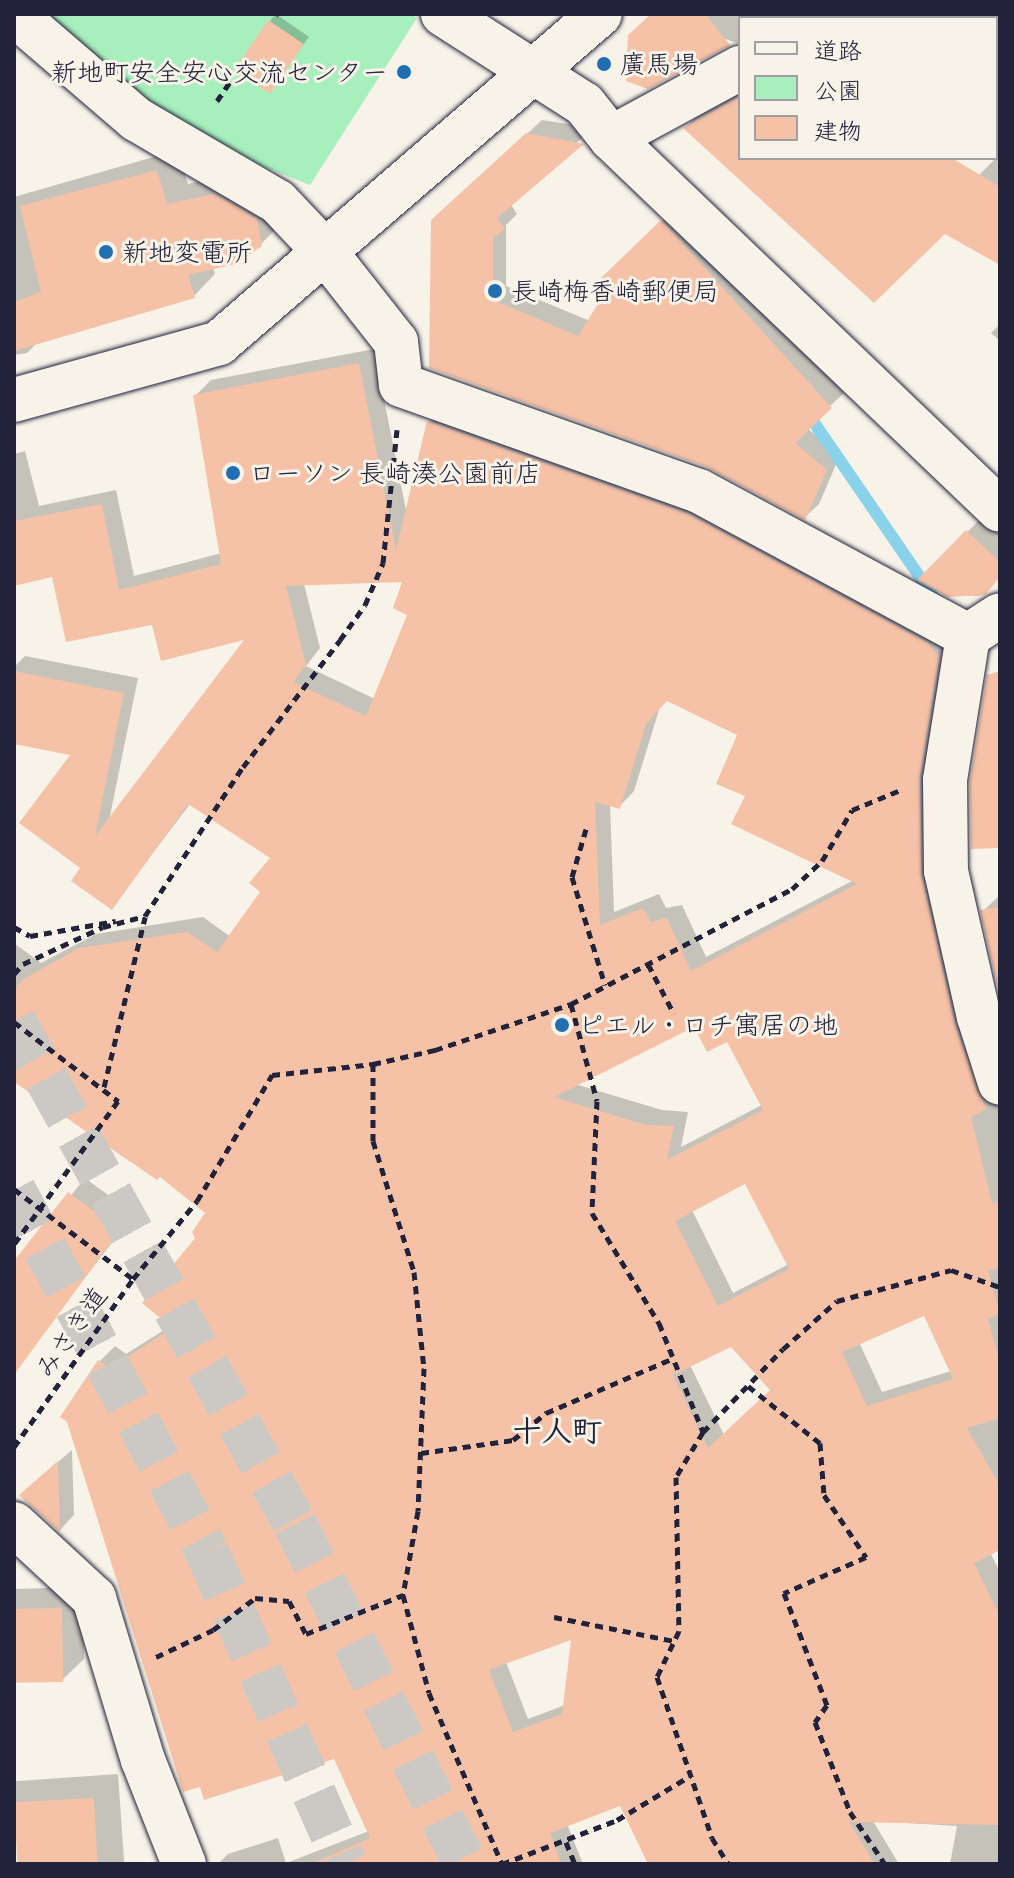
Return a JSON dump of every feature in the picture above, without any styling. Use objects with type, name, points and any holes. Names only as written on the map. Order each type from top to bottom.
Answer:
[{"type":"street","points":[[14,14],[136,119],[278,202],[326,253],[396,342],[401,385],[699,491],[984,625],[945,780],[946,871],[979,1017],[1000,1083]]},
{"type":"street","points":[[443,14],[534,75],[584,104],[611,138],[1000,510]]},
{"type":"street","points":[[14,400],[219,343],[534,75],[600,14]]},
{"type":"street","points":[[611,138],[738,69]]},
{"type":"street","points":[[14,1524],[94,1598],[120,1672],[143,1760],[184,1864]]},
{"type":"path","points":[[172,83],[178,75]]},
{"type":"path","points":[[294,76],[302,82]]},
{"type":"path","points":[[217,101],[231,80]]},
{"type":"path","points":[[104,1087],[145,916],[243,767],[365,605],[383,563],[401,385]]},
{"type":"path","points":[[690,1776],[617,1820],[502,1864],[429,1693],[403,1595],[418,1511],[424,1368],[414,1272],[373,1141],[373,1064],[435,1050],[571,1004],[792,889],[822,861],[852,810],[916,784],[945,780]]},
{"type":"path","points":[[586,829],[572,877],[606,985]]},
{"type":"path","points":[[14,927],[30,936],[145,916]]},
{"type":"path","points":[[14,974],[23,964],[103,927],[145,916]]},
{"type":"path","points":[[648,964],[674,1014]]},
{"type":"path","points":[[571,1004],[597,1101],[592,1213],[659,1323],[703,1432]]},
{"type":"path","points":[[14,1022],[104,1087],[118,1101],[14,1244]]},
{"type":"path","name":"みさき道","points":[[14,1447],[133,1279],[197,1201],[272,1075],[373,1064]]},
{"type":"path","points":[[14,1189],[133,1279]]},
{"type":"path","points":[[728,1864],[712,1838],[657,1677],[679,1631],[676,1477],[703,1432],[837,1301],[951,1270],[1000,1287]]},
{"type":"path","points":[[421,1453],[513,1440],[546,1413],[674,1358]]},
{"type":"path","points":[[748,1386],[820,1443],[824,1495],[866,1557],[784,1593],[827,1705],[815,1722],[850,1812],[885,1864]]},
{"type":"path","points":[[120,1672],[213,1630],[255,1598],[289,1601],[306,1634],[403,1595]]},
{"type":"path","points":[[554,1617],[674,1641]]},
{"type":"path","points":[[566,1842],[575,1864]]},
{"type":"green space","points":[[44,14],[411,14],[417,18],[310,185],[262,166],[133,93]]},
{"type":"building","points":[[651,14],[705,14],[730,45],[648,89],[626,81],[628,35]]},
{"type":"building","points":[[268,20],[304,44],[270,94],[234,70]]},
{"type":"building","points":[[738,97],[738,160],[955,160],[1000,187],[1000,265],[945,234],[874,303],[683,128]]},
{"type":"building","points":[[526,133],[584,144],[497,218],[505,229],[493,238],[493,300],[578,336],[609,286],[601,278],[661,220],[832,408],[795,443],[827,470],[805,520],[707,467],[429,368],[431,220]]},
{"type":"building","name":"新地変電所","points":[[157,170],[167,204],[214,194],[257,218],[262,246],[236,264],[188,275],[195,298],[14,351],[14,302],[41,292],[20,206]]},
{"type":"building","points":[[359,363],[396,550],[427,421],[689,514],[928,643],[939,657],[920,776],[921,872],[955,1024],[986,1109],[971,1117],[992,1203],[1000,1201],[1000,1267],[988,1271],[1000,1313],[988,1319],[1000,1363],[1000,1418],[967,1428],[1000,1486],[1000,1550],[974,1563],[1000,1616],[1000,1825],[849,1822],[875,1864],[648,1864],[620,1806],[550,1833],[561,1864],[311,1864],[370,1838],[334,1759],[204,1800],[200,1787],[183,1792],[67,1422],[60,1417],[98,1360],[110,1368],[172,1328],[142,1303],[195,1238],[192,1232],[205,1213],[160,1177],[157,1180],[14,1082],[14,991],[22,980],[79,948],[187,932],[217,952],[260,892],[249,883],[270,858],[188,804],[112,910],[71,881],[80,868],[19,823],[70,755],[14,744],[14,671],[124,693],[95,836],[244,640],[161,661],[152,625],[66,642],[52,577],[14,586],[14,521],[102,504],[119,590],[221,564],[193,395]],"holes":[[[402,582],[393,608],[407,615],[366,716],[293,682],[306,665],[286,586]],[[667,701],[737,735],[716,784],[745,796],[731,824],[857,884],[691,971],[667,918],[651,922],[643,908],[600,925],[595,802],[620,809],[646,724]],[[694,1027],[707,1052],[727,1042],[763,1110],[667,1160],[674,1126],[646,1125],[554,1097]],[[745,1184],[789,1269],[718,1306],[675,1221]],[[924,1316],[953,1379],[867,1406],[842,1352]],[[731,1347],[770,1390],[708,1448],[673,1375]],[[571,1640],[562,1714],[513,1732],[489,1670]]]},
{"type":"building","points":[[966,530],[1000,562],[1000,577],[985,595],[948,597],[917,580]]},
{"type":"building","points":[[1000,671],[1000,848],[971,849],[970,782],[987,675]]},
{"type":"building","points":[[1000,907],[1000,997],[980,910]]},
{"type":"building","points":[[68,1192],[120,1230],[14,1375],[14,1261]]},
{"type":"building","points":[[58,1461],[60,1532],[19,1495]]},
{"type":"building","points":[[62,1608],[63,1682],[15,1683],[14,1609]]},
{"type":"building","points":[[94,1798],[97,1864],[17,1864],[14,1802]]},
{"type":"waterway","points":[[815,424],[935,599]]},
{"type":"tunnel","points":[[14,1021],[295,1524],[465,1864]]},
{"type":"tunnel","points":[[14,1190],[207,1552],[345,1864]]},
{"type":"place","name":"廣馬場","points":[[604,64]]},
{"type":"place","name":"新地町安全安心交流センター","points":[[404,72]]},
{"type":"place","name":"新地変電所","points":[[106,252]]},
{"type":"place","name":"長崎梅香崎郵便局","points":[[495,291]]},
{"type":"place","name":"ローソン 長崎湊公園前店","points":[[233,473]]},
{"type":"place","name":"ピエル・ロチ寓居の地","points":[[562,1025]]},
{"type":"district","name":"十人町","points":[[557,1430]]}]
